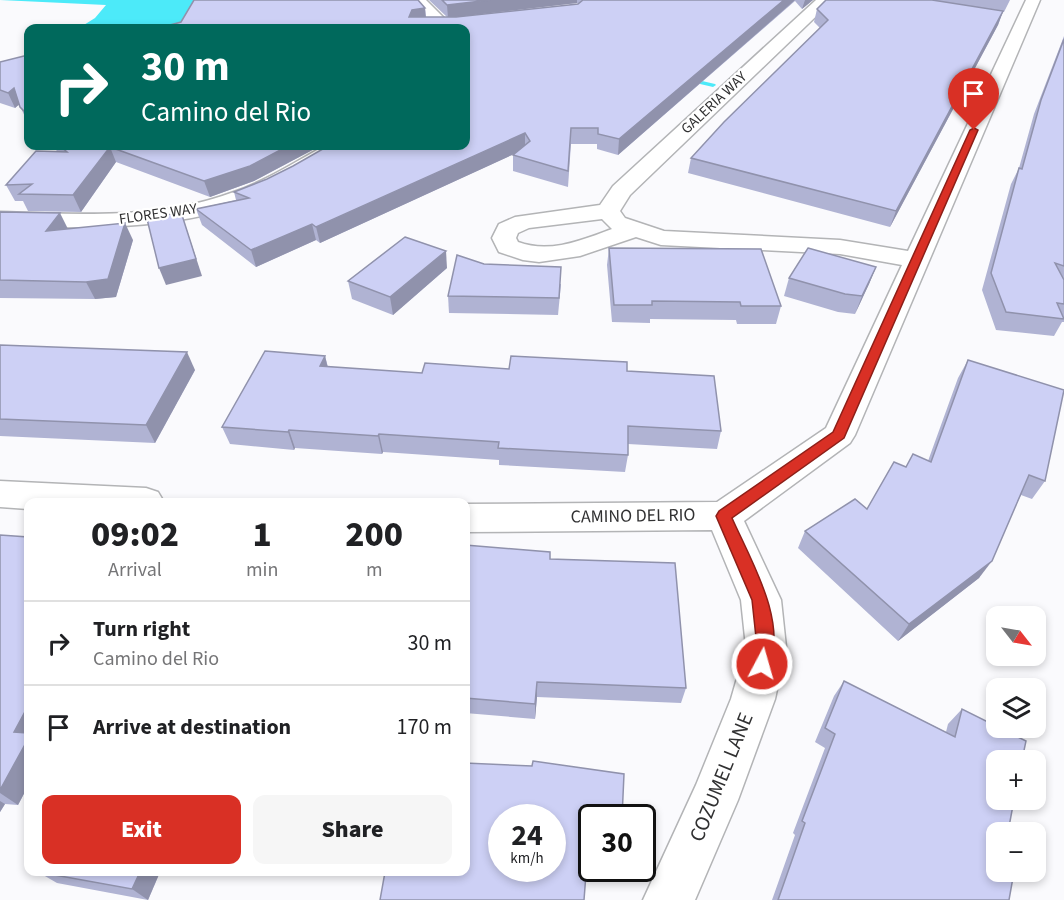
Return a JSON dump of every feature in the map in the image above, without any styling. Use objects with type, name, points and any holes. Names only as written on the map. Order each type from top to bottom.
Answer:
[{"type":"street","points":[[417,0],[441,24]]},
{"type":"street","name":"GALERIA WAY","points":[[608,211],[621,191],[826,0]]},
{"type":"street","points":[[724,516],[839,435],[1022,14]]},
{"type":"street","name":"FLORES WAY","points":[[0,219],[112,221],[203,208],[266,187],[331,150]]},
{"type":"street","points":[[634,230],[562,252],[536,256],[522,254],[508,247],[504,238],[508,229],[523,222],[608,211],[617,223],[661,238],[840,247],[915,260]]},
{"type":"street","points":[[0,494],[73,498]]},
{"type":"street","name":"CAMINO DEL RIO","points":[[470,518],[724,516]]},
{"type":"street","name":"COZUMEL LANE","points":[[669,900],[722,780],[753,699],[766,647],[760,600],[724,516]]},
{"type":"water","points":[[0,0],[285,0],[180,24],[85,24],[95,18],[106,5]]},
{"type":"building","points":[[194,0],[418,0],[425,8],[412,10],[409,17],[456,17],[578,4],[583,0],[784,0],[619,139],[598,134],[598,128],[571,128],[568,171],[513,155],[530,141],[525,133],[316,227],[312,224],[251,250],[196,209],[249,198],[234,192],[267,179],[321,150],[470,150],[470,24],[174,24],[181,22]]},
{"type":"building","points":[[442,0],[490,0],[447,5]]},
{"type":"building","points":[[826,0],[932,0],[1003,11],[896,211],[691,158],[724,122],[828,20],[817,9]]},
{"type":"building","points":[[1064,39],[1064,266],[1055,263],[1064,280],[1064,304],[1057,303],[1064,319],[1006,312],[991,273],[1019,168],[1022,169],[1041,100]]},
{"type":"building","points":[[24,56],[24,111],[20,107],[14,88],[8,93],[0,90],[0,62]]},
{"type":"building","points":[[65,150],[108,150],[73,195],[19,194],[32,184],[6,185],[36,151],[67,152]]},
{"type":"building","points":[[118,150],[280,150],[250,166],[204,181]]},
{"type":"building","points":[[0,212],[60,213],[46,231],[125,223],[108,279],[86,282],[0,280]]},
{"type":"building","points":[[181,212],[196,259],[159,268],[147,219]]},
{"type":"building","points":[[405,237],[446,251],[390,297],[348,281]]},
{"type":"building","points":[[609,248],[761,249],[781,306],[741,306],[740,302],[652,301],[652,305],[614,305]]},
{"type":"building","points":[[808,248],[876,267],[862,296],[845,294],[789,278]]},
{"type":"building","points":[[457,255],[484,264],[561,267],[559,298],[448,296]]},
{"type":"building","points":[[0,345],[187,352],[146,425],[0,419]]},
{"type":"building","points":[[265,351],[325,356],[320,366],[422,373],[425,363],[509,369],[511,356],[627,362],[627,371],[714,376],[721,431],[628,426],[628,455],[498,448],[499,442],[222,427]]},
{"type":"building","points":[[968,360],[1064,390],[1045,481],[1029,475],[992,561],[909,624],[805,531],[855,499],[867,509],[894,462],[906,467],[913,454],[931,462]]},
{"type":"building","points":[[0,535],[24,537],[24,713],[14,732],[24,733],[24,746],[0,790]]},
{"type":"building","points":[[470,545],[550,552],[550,559],[675,563],[686,688],[537,682],[535,704],[470,698]]},
{"type":"building","points":[[844,681],[955,737],[962,709],[986,721],[986,738],[1020,738],[1026,741],[1024,750],[986,750],[986,810],[1012,810],[1010,822],[986,822],[986,882],[1012,882],[1009,900],[778,900],[805,823],[802,821],[835,734],[825,728]]},
{"type":"building","points":[[533,761],[624,774],[623,804],[578,804],[578,882],[585,882],[584,900],[380,900],[384,876],[470,876],[470,763],[532,766]]},
{"type":"building","points":[[60,876],[138,876],[132,889]]},
{"type":"waterway","points":[[685,79],[713,85]]},
{"type":"route","points":[[762,664],[766,647],[760,600],[724,516],[839,435],[974,130]]}]
